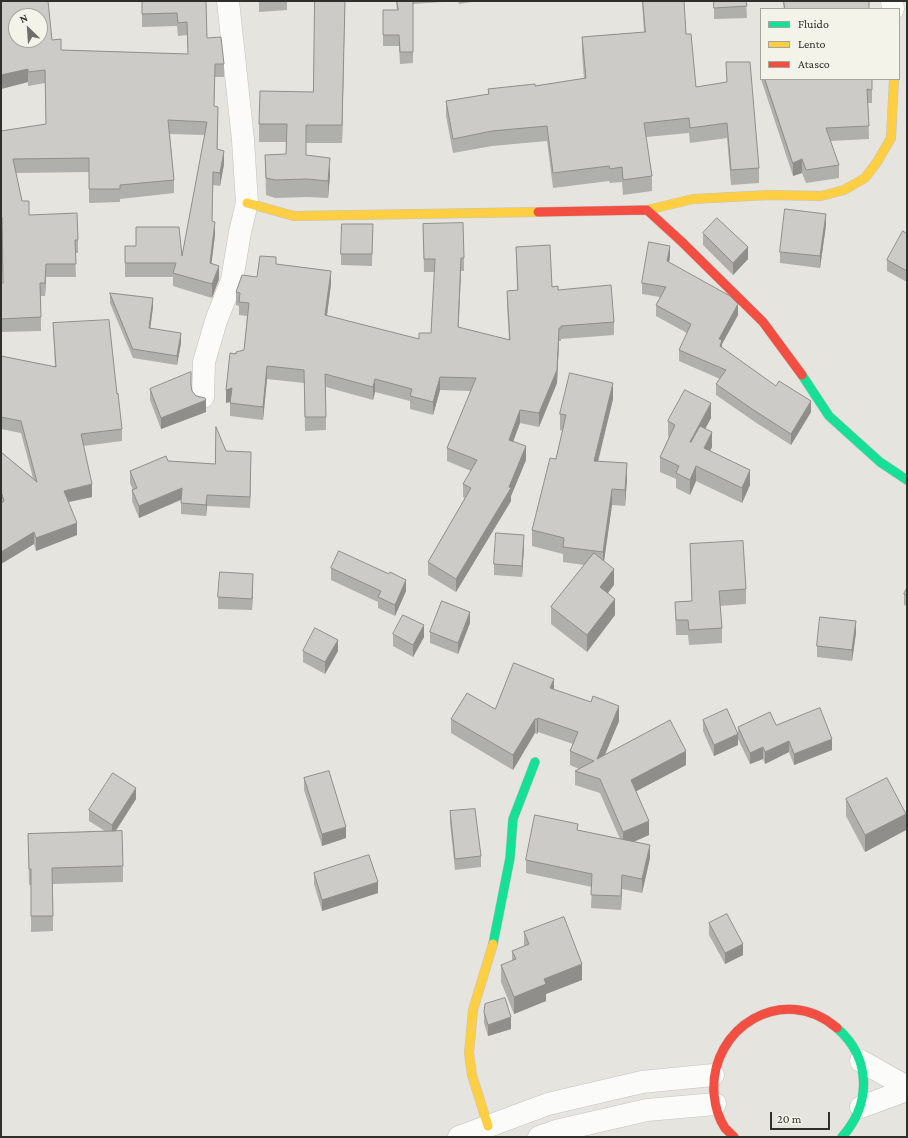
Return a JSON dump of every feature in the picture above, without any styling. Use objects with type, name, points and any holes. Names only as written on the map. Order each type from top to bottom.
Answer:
[{"type":"street","points":[[203,398],[204,362],[216,321],[232,280],[240,232],[247,203],[243,140],[232,24],[228,1]]},
{"type":"street","points":[[247,203],[294,216],[647,210],[693,200],[769,195],[821,196],[844,190],[865,178],[877,162],[890,138],[894,80]]},
{"type":"street","points":[[647,210],[682,242],[763,322],[794,362],[829,416],[880,462],[907,480]]},
{"type":"street","points":[[488,1126],[472,1075],[469,1053],[473,1010],[494,941],[510,858],[513,819],[535,762]]},
{"type":"street","points":[[734,1137],[724,1126],[714,1104],[712,1076],[720,1051],[735,1030],[756,1016],[781,1009],[807,1011],[830,1021],[849,1038],[861,1061],[865,1084],[861,1107],[850,1129],[842,1137]]},
{"type":"street","points":[[861,1061],[907,1087]]},
{"type":"street","points":[[459,1137],[562,1100],[642,1082],[712,1076]]},
{"type":"street","points":[[861,1107],[907,1090]]},
{"type":"street","points":[[539,1137],[556,1131],[647,1110],[714,1104]]},
{"type":"building","points":[[1,1],[48,1],[52,40],[61,39],[61,50],[188,54],[187,22],[178,23],[177,13],[142,14],[142,1],[206,1],[207,38],[221,37],[224,64],[215,64],[214,106],[218,107],[217,149],[224,151],[220,173],[213,172],[212,221],[215,222],[210,263],[219,266],[212,284],[173,273],[176,263],[125,263],[125,246],[136,246],[136,227],[179,227],[182,256],[207,122],[168,120],[174,180],[120,185],[120,189],[89,189],[89,158],[13,159],[22,201],[29,201],[29,215],[77,213],[78,240],[75,240],[76,264],[46,264],[45,283],[40,283],[41,317],[1,319],[1,283],[3,283],[1,131],[46,124],[45,70],[28,72],[28,69],[1,75]]},
{"type":"building","points":[[315,1],[345,1],[342,125],[306,125],[306,155],[330,158],[328,181],[307,179],[275,180],[266,178],[265,155],[286,154],[287,124],[259,124],[260,91],[313,92]]},
{"type":"building","points":[[397,1],[413,1],[413,52],[400,52],[399,35],[383,35],[383,10],[398,10]]},
{"type":"building","points":[[643,1],[684,1],[686,34],[691,34],[696,87],[727,82],[726,62],[750,62],[759,168],[731,170],[727,123],[690,128],[689,118],[644,123],[652,176],[623,180],[622,167],[610,169],[609,166],[553,173],[547,126],[492,131],[453,139],[446,101],[489,94],[488,89],[535,84],[535,86],[586,78],[582,37],[645,32]]},
{"type":"building","points":[[714,1],[746,1],[747,6],[714,8]]},
{"type":"building","points":[[784,1],[869,1],[869,8],[785,8]]},
{"type":"building","points":[[765,80],[872,80],[872,90],[867,89],[869,126],[826,128],[839,165],[806,170],[802,159],[793,163]]},
{"type":"building","points":[[785,209],[826,214],[820,256],[780,252]]},
{"type":"building","points":[[717,218],[748,247],[733,263],[703,233]]},
{"type":"building","points":[[463,223],[464,258],[461,258],[458,327],[510,340],[507,291],[518,290],[516,247],[550,245],[552,287],[558,286],[558,290],[611,285],[614,322],[561,326],[561,328],[559,328],[557,370],[539,413],[520,410],[509,440],[526,446],[509,487],[511,488],[456,579],[428,562],[471,488],[463,484],[477,460],[447,448],[476,378],[440,377],[433,402],[410,396],[412,389],[375,379],[373,387],[325,374],[326,417],[305,417],[304,370],[267,366],[263,407],[230,403],[232,388],[226,390],[230,353],[236,354],[236,352],[244,350],[249,303],[239,302],[240,293],[236,292],[242,275],[257,277],[260,256],[276,257],[276,264],[331,271],[325,315],[419,339],[419,333],[431,333],[435,259],[424,259],[423,224]]},
{"type":"building","points":[[342,224],[373,224],[372,254],[341,254]]},
{"type":"building","points":[[903,231],[907,234],[907,271],[887,260]]},
{"type":"building","points":[[649,242],[670,246],[667,261],[730,296],[738,304],[719,339],[722,340],[720,346],[776,386],[779,381],[811,401],[791,434],[716,384],[726,370],[679,350],[691,324],[656,305],[666,287],[642,283]]},
{"type":"building","points":[[110,293],[153,298],[149,328],[181,333],[177,356],[133,349]]},
{"type":"building","points":[[109,320],[122,429],[81,434],[92,484],[64,491],[77,523],[36,538],[34,532],[1,552],[1,503],[4,501],[1,491],[1,452],[37,482],[21,421],[1,417],[1,356],[56,367],[53,323]]},
{"type":"building","points":[[191,372],[192,391],[196,396],[205,398],[206,400],[161,418],[150,389]]},
{"type":"building","points":[[570,373],[613,383],[594,461],[627,463],[625,490],[612,489],[603,552],[563,547],[564,538],[532,530],[550,458],[556,459],[566,415],[560,414]]},
{"type":"building","points":[[685,390],[711,403],[690,442],[700,426],[712,432],[704,448],[750,470],[742,488],[696,466],[690,480],[676,473],[679,466],[660,457],[675,425],[668,421]]},
{"type":"building","points":[[216,427],[226,451],[251,452],[250,497],[207,495],[206,505],[181,503],[182,488],[139,506],[132,490],[137,488],[130,471],[166,456],[168,461],[215,464]]},
{"type":"building","points":[[496,533],[524,535],[522,566],[494,564]]},
{"type":"building","points":[[743,541],[746,589],[719,591],[722,628],[689,630],[688,620],[676,620],[675,602],[692,601],[690,544]]},
{"type":"building","points":[[339,551],[389,574],[390,572],[406,580],[395,605],[378,597],[381,591],[331,568]]},
{"type":"building","points":[[594,553],[614,569],[600,587],[615,599],[587,635],[551,607]]},
{"type":"building","points":[[220,572],[253,574],[252,599],[218,597]]},
{"type":"building","points":[[907,588],[907,595],[904,594]]},
{"type":"building","points":[[442,601],[470,612],[458,643],[430,632]]},
{"type":"building","points":[[403,615],[424,625],[413,645],[393,634]]},
{"type":"building","points":[[820,617],[856,621],[852,650],[817,646]]},
{"type":"building","points":[[315,628],[338,640],[325,662],[303,651]]},
{"type":"building","points":[[514,663],[554,679],[550,688],[591,702],[593,696],[619,706],[597,759],[670,720],[686,751],[631,780],[649,821],[623,832],[600,779],[575,771],[594,761],[570,751],[578,732],[538,718],[535,719],[513,755],[451,719],[467,693],[495,709]]},
{"type":"building","points":[[820,708],[832,739],[794,754],[789,741],[765,752],[763,747],[750,753],[738,727],[770,712],[776,725]]},
{"type":"building","points":[[727,709],[738,734],[714,745],[703,720]]},
{"type":"building","points":[[329,771],[346,827],[322,834],[304,778]]},
{"type":"building","points":[[113,773],[136,788],[112,825],[89,810]]},
{"type":"building","points":[[887,778],[906,814],[865,835],[846,799]]},
{"type":"building","points":[[475,809],[481,856],[455,859],[450,811]]},
{"type":"building","points":[[535,815],[578,824],[577,830],[650,845],[642,879],[622,875],[621,896],[591,895],[592,874],[526,860]]},
{"type":"building","points":[[122,831],[123,866],[52,868],[53,916],[31,916],[31,869],[29,869],[28,834]]},
{"type":"building","points":[[369,855],[378,882],[322,900],[314,873]]},
{"type":"building","points":[[727,914],[743,944],[725,953],[709,923]]},
{"type":"building","points":[[564,917],[582,964],[544,979],[546,984],[514,997],[501,965],[516,959],[512,951],[529,944],[524,932]]},
{"type":"building","points":[[505,998],[511,1017],[488,1025],[484,1012],[485,1004]]},
{"type":"traffic: fast","points":[[802,375],[829,416],[880,462],[907,480]]},
{"type":"traffic: fast","points":[[493,944],[510,858],[513,819],[535,762]]},
{"type":"traffic: fast","points":[[837,1028],[848,1040],[856,1053],[864,1081],[863,1095],[859,1110],[852,1124],[842,1137]]},
{"type":"traffic: slow","points":[[647,210],[693,199],[769,195],[821,196],[844,190],[865,178],[877,162],[891,138],[894,80]]},
{"type":"traffic: slow","points":[[247,203],[294,216],[538,212]]},
{"type":"traffic: slow","points":[[488,1126],[472,1075],[469,1053],[473,1010],[493,944]]},
{"type":"traffic: jam","points":[[538,212],[647,210],[682,242],[763,322],[802,375]]},
{"type":"traffic: jam","points":[[734,1137],[725,1128],[721,1120],[716,1107],[714,1094],[716,1070],[724,1049],[737,1032],[754,1019],[773,1011],[795,1009],[816,1015],[837,1028]]}]
